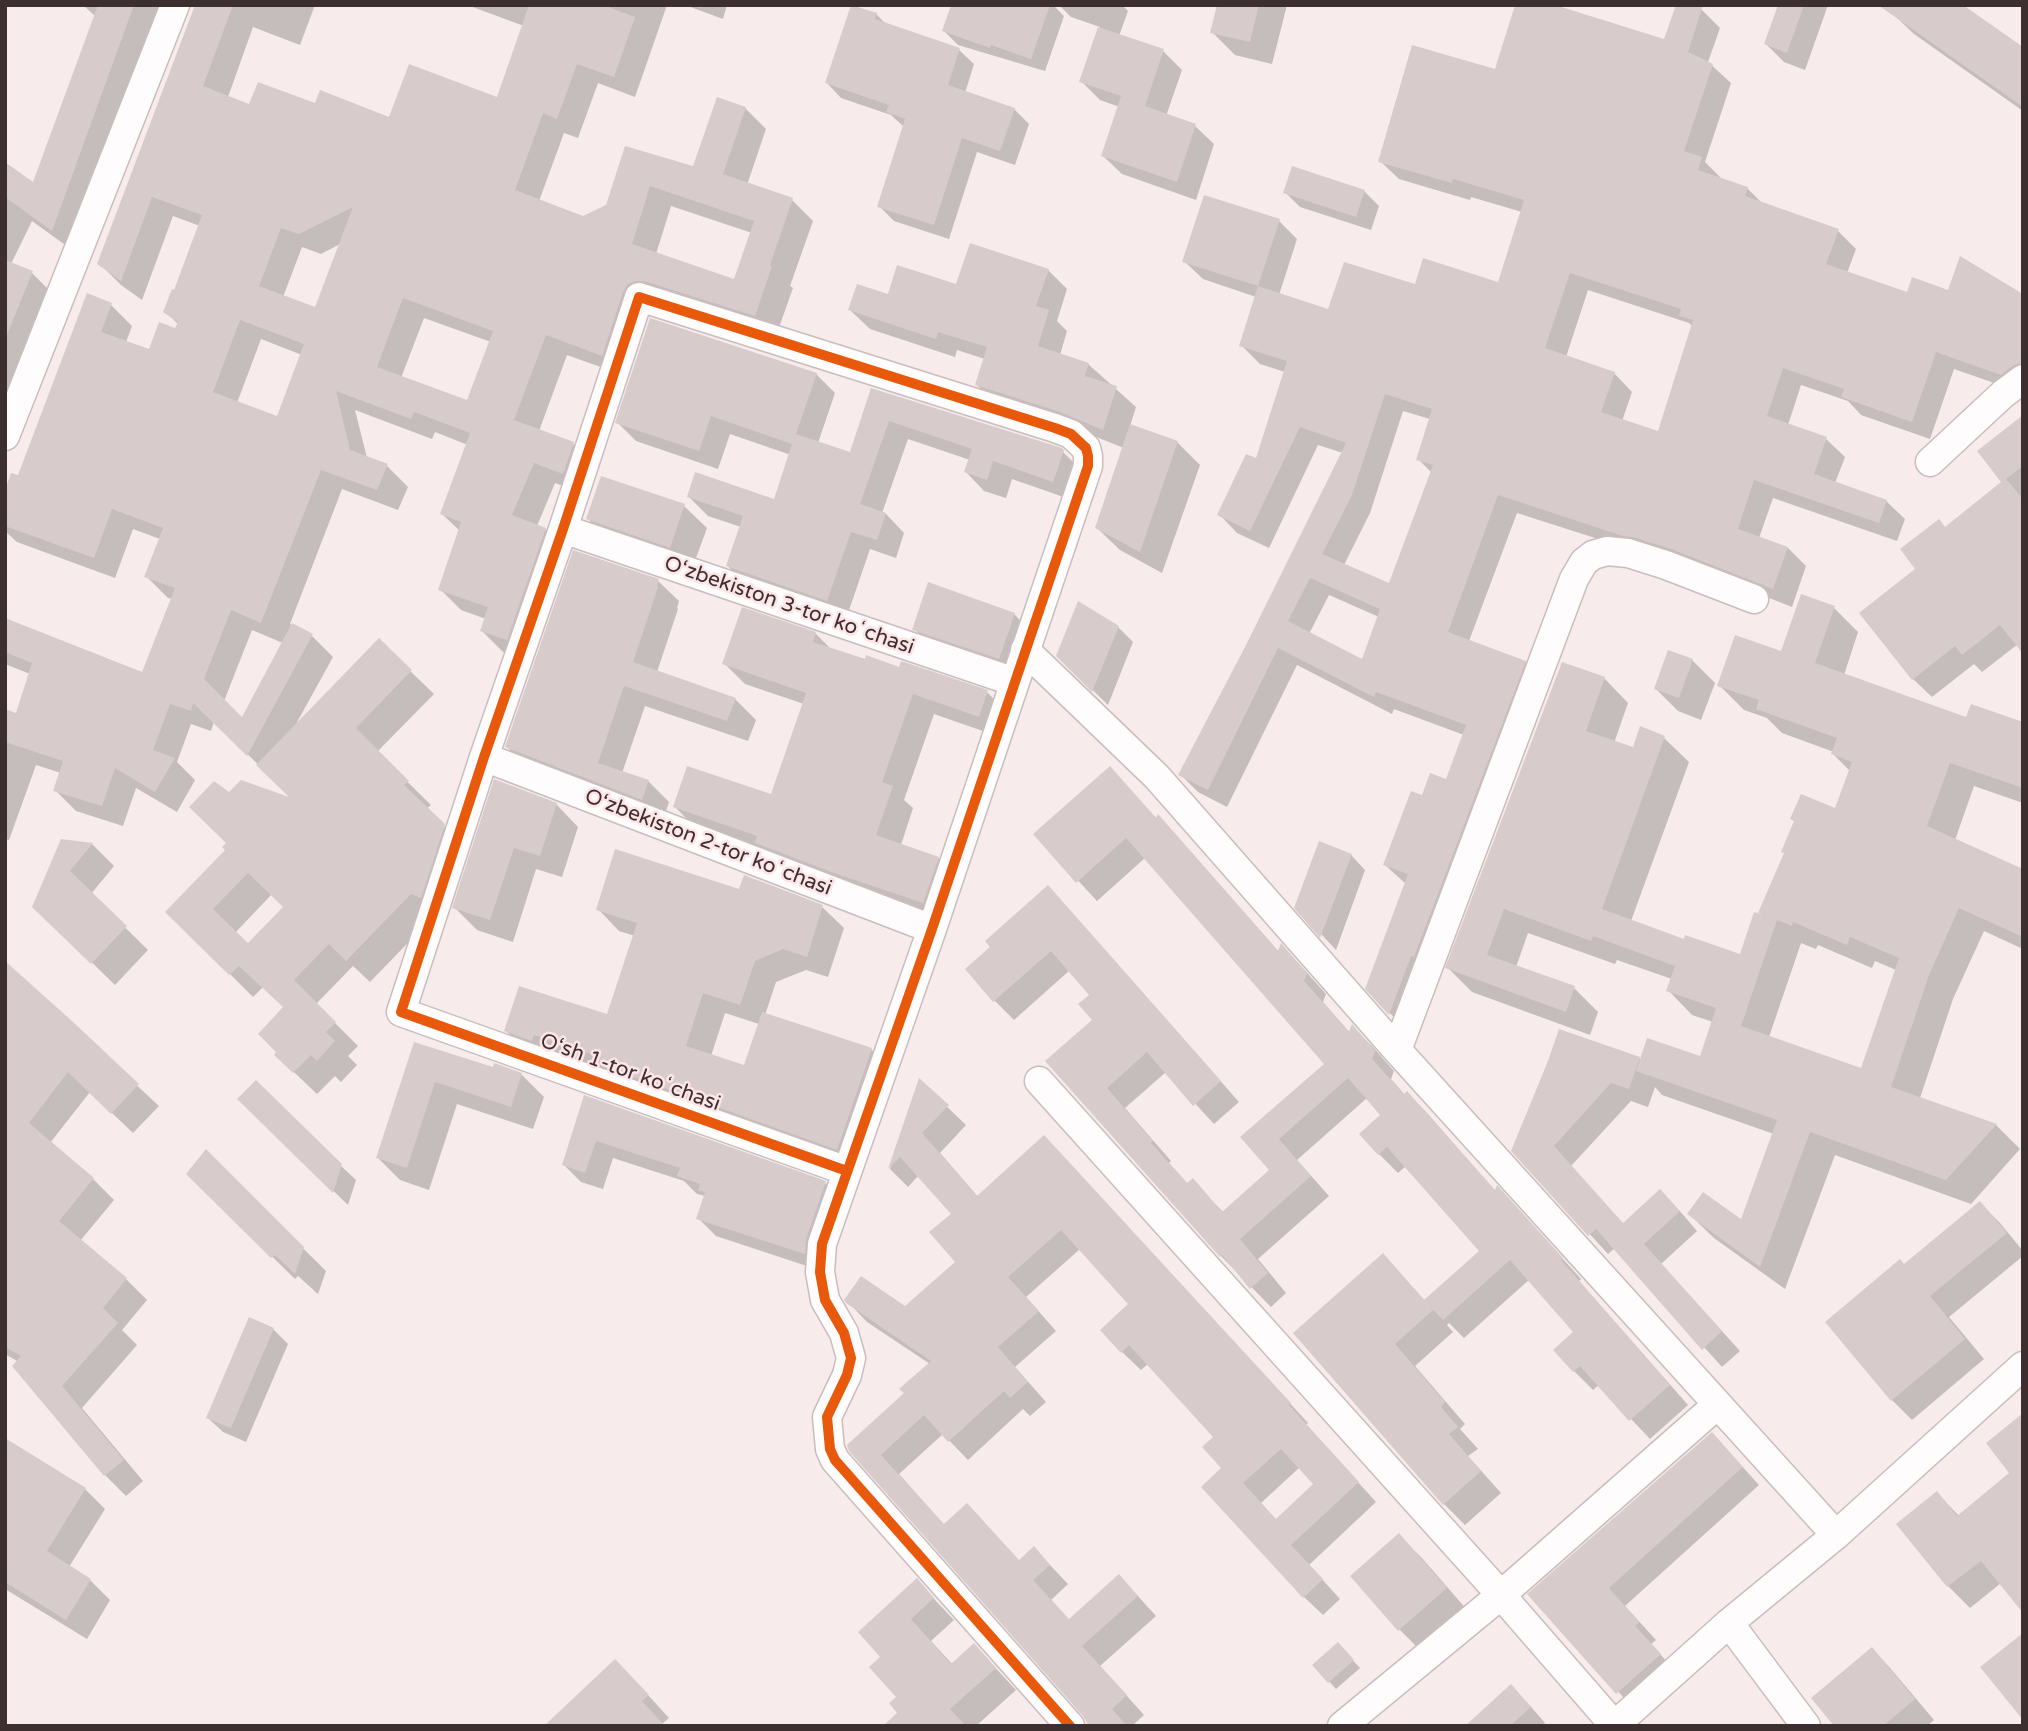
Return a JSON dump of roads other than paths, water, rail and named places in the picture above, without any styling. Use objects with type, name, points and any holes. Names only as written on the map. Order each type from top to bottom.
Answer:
[{"type":"street","points":[[5,436],[175,5]]},
{"type":"street","points":[[484,757],[639,297],[1055,428],[1071,434],[1086,448],[1088,466],[932,929],[822,1244],[820,1272],[825,1300],[844,1333],[850,1358],[847,1375],[828,1417],[830,1449],[835,1460],[1070,1726]]},
{"type":"street","points":[[1930,462],[2003,394],[2023,379]]},
{"type":"street","name":"O‘zbekiston 3-tor koʻchasi","points":[[563,529],[1016,682]]},
{"type":"street","points":[[1397,1050],[1574,579],[1584,562],[1593,555],[1607,551],[1628,553],[1754,599]]},
{"type":"street","points":[[1026,650],[1157,777],[1397,1050],[1836,1535]]},
{"type":"street","name":"O‘zbekiston 2-tor koʻchasi","points":[[484,757],[932,929]]},
{"type":"street","name":"O‘sh 1-tor koʻchasi","points":[[484,757],[401,1012],[847,1171]]},
{"type":"street","points":[[1039,1081],[1501,1595],[1614,1726],[1729,1623],[1836,1535],[2023,1366]]},
{"type":"street","points":[[1342,1726],[1501,1595],[1717,1405]]},
{"type":"street","points":[[1729,1623],[1806,1726]]}]
